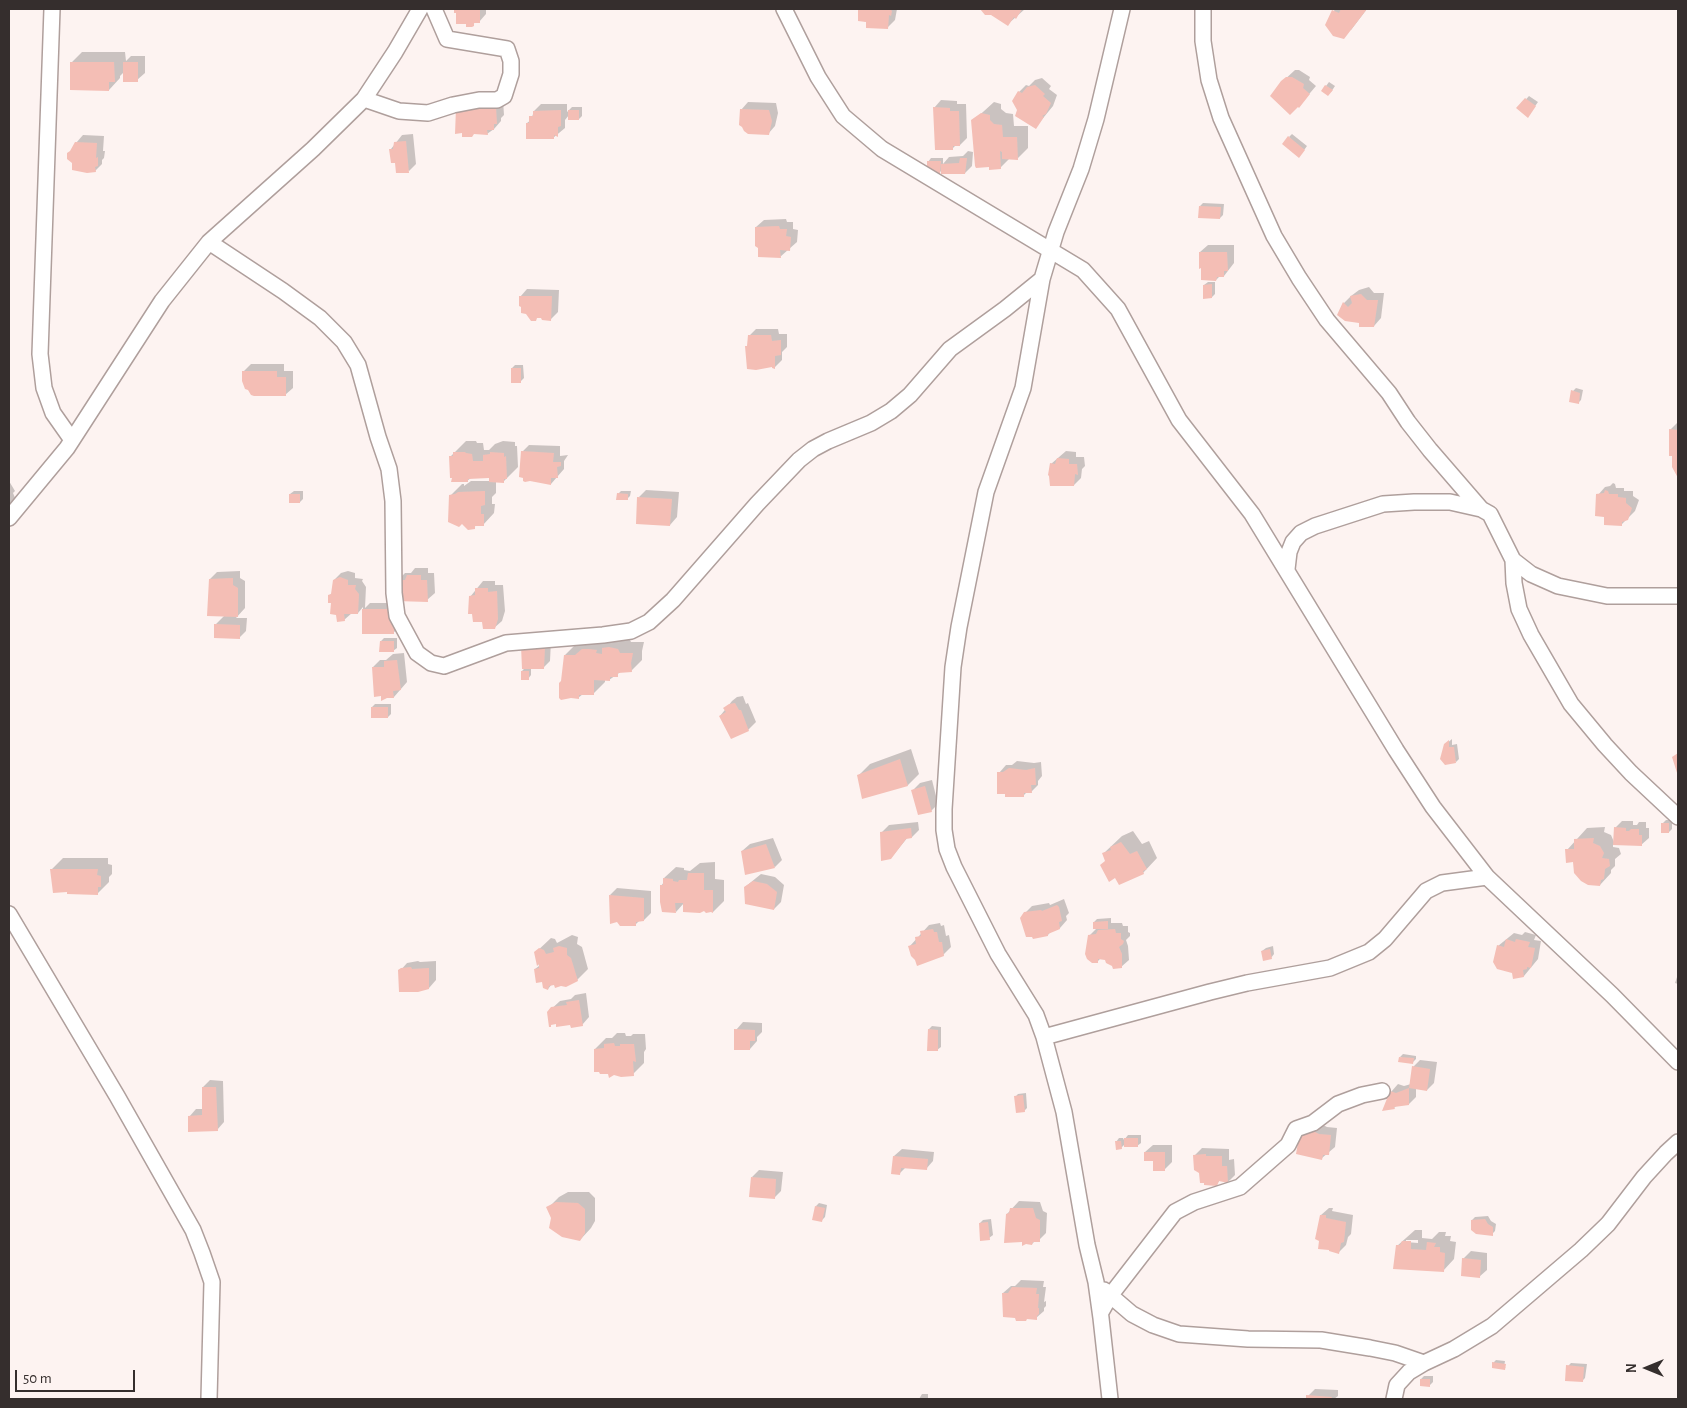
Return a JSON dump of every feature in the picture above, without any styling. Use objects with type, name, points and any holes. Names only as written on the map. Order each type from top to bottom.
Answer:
[{"type":"street","points":[[52,9],[40,354],[44,388],[53,413],[72,440]]},
{"type":"street","points":[[9,518],[72,440],[162,302],[209,242],[313,149],[364,99],[420,9]]},
{"type":"street","points":[[364,99],[399,111],[428,113],[453,105],[479,100],[497,100],[504,96],[511,74],[511,61],[507,49],[447,39],[434,9]]},
{"type":"street","points":[[784,9],[818,77],[843,116],[882,149],[1083,270],[1118,309],[1180,420],[1252,514],[1422,791],[1487,877],[1678,1062]]},
{"type":"street","points":[[1110,1399],[1096,1282],[1087,1245],[1064,1112],[1044,1037],[1036,1015],[998,954],[954,867],[947,849],[944,830],[944,809],[953,667],[959,627],[986,492],[1023,388],[1042,279],[1056,232],[1081,169],[1096,119],[1122,9]]},
{"type":"street","points":[[1203,9],[1203,41],[1209,80],[1224,126],[1274,236],[1327,320],[1389,393],[1408,422],[1430,450],[1481,509]]},
{"type":"street","points":[[209,242],[320,318],[344,342],[358,365],[378,438],[389,469],[392,502],[394,593],[397,616],[418,653],[431,663],[444,666],[506,643],[631,631],[649,622],[673,600],[757,504],[799,460],[828,441],[870,423],[891,411],[910,395],[950,349],[1042,279]]},
{"type":"street","points":[[1287,570],[1288,552],[1293,542],[1301,533],[1315,526],[1383,504],[1450,502],[1481,509],[1490,514],[1513,560],[1514,583],[1519,609],[1531,635],[1571,704],[1631,774],[1678,818]]},
{"type":"street","points":[[1513,560],[1531,574],[1558,586],[1607,596],[1678,596]]},
{"type":"street","points":[[1044,1037],[1247,983],[1330,968],[1369,952],[1385,939],[1426,891],[1442,883],[1487,877]]},
{"type":"street","points":[[9,914],[16,938],[126,1111],[193,1230],[212,1282],[209,1399]]},
{"type":"street","points":[[1101,1312],[1110,1296],[1176,1212],[1194,1202],[1240,1187],[1288,1145],[1296,1129],[1313,1123],[1338,1104],[1362,1094],[1382,1091]]},
{"type":"street","points":[[1394,1399],[1397,1385],[1409,1372],[1424,1362],[1454,1349],[1492,1326],[1581,1250],[1608,1224],[1644,1177],[1678,1142]]},
{"type":"street","points":[[1096,1282],[1132,1314],[1153,1325],[1179,1334],[1321,1340],[1395,1353],[1424,1362]]},
{"type":"building","points":[[454,9],[480,9],[480,23],[474,23],[472,27],[466,27],[466,24],[456,24]]},
{"type":"building","points":[[858,9],[890,9],[892,11],[891,16],[889,15],[888,29],[866,28],[866,22],[858,21]]},
{"type":"building","points":[[980,9],[1022,9],[1016,19],[1014,17],[1008,26],[991,15],[985,15]]},
{"type":"building","points":[[1341,9],[1367,9],[1344,39],[1333,36],[1325,25],[1332,10],[1339,13]]},
{"type":"building","points":[[70,62],[114,62],[115,82],[109,82],[109,91],[70,90]]},
{"type":"building","points":[[123,62],[138,62],[138,82],[123,82]]},
{"type":"building","points":[[1286,77],[1292,77],[1304,84],[1303,88],[1310,94],[1299,108],[1290,115],[1270,96]]},
{"type":"building","points":[[1035,85],[1051,103],[1036,129],[1015,116],[1017,110],[1012,101],[1018,91],[1022,93],[1027,87]]},
{"type":"building","points":[[1325,85],[1333,90],[1328,96],[1321,91]]},
{"type":"building","points":[[1525,98],[1536,106],[1528,118],[1516,108]]},
{"type":"building","points":[[496,107],[497,124],[494,124],[494,130],[487,130],[488,135],[474,134],[472,137],[462,137],[462,133],[455,134],[456,108]]},
{"type":"building","points":[[933,107],[950,108],[950,111],[959,111],[960,146],[953,146],[953,150],[935,150]]},
{"type":"building","points":[[740,109],[769,110],[772,121],[769,135],[748,134],[744,131],[739,125]]},
{"type":"building","points":[[561,110],[561,126],[558,127],[558,137],[554,135],[554,139],[526,139],[526,123],[529,123],[529,116],[533,116],[533,111]]},
{"type":"building","points":[[568,110],[579,110],[579,120],[568,120]]},
{"type":"building","points":[[981,113],[990,115],[990,120],[994,124],[1002,125],[1003,137],[1017,137],[1018,160],[1002,159],[1002,152],[1000,151],[1001,169],[989,170],[989,167],[976,168],[971,120]]},
{"type":"building","points":[[1288,136],[1305,150],[1299,158],[1282,144]]},
{"type":"building","points":[[406,141],[409,173],[396,173],[395,163],[391,163],[389,149],[393,149],[394,142]]},
{"type":"building","points":[[75,142],[97,143],[96,158],[98,157],[98,166],[95,167],[96,172],[87,173],[72,170],[72,163],[67,159],[67,153]]},
{"type":"building","points":[[960,158],[967,158],[965,174],[941,174],[941,164],[959,163]]},
{"type":"building","points":[[927,161],[941,161],[940,174],[927,174]]},
{"type":"building","points":[[1199,206],[1221,207],[1220,219],[1198,218]]},
{"type":"building","points":[[779,226],[780,229],[787,229],[786,236],[791,237],[790,251],[780,250],[781,258],[758,257],[758,248],[755,246],[755,227]]},
{"type":"building","points":[[1199,252],[1227,252],[1228,271],[1224,271],[1224,277],[1217,277],[1216,281],[1201,280]]},
{"type":"building","points":[[1212,284],[1212,298],[1203,299],[1203,285]]},
{"type":"building","points":[[1361,294],[1367,300],[1378,300],[1374,327],[1359,327],[1359,323],[1345,321],[1337,315],[1343,302],[1348,307],[1352,303],[1350,296]]},
{"type":"building","points":[[519,296],[552,296],[551,321],[537,318],[536,321],[531,321],[526,314],[521,313]]},
{"type":"building","points":[[748,335],[771,335],[772,341],[781,340],[781,355],[775,356],[775,369],[772,367],[756,370],[747,369],[745,346],[747,346]]},
{"type":"building","points":[[511,368],[521,368],[521,383],[511,383]]},
{"type":"building","points":[[242,371],[277,371],[277,377],[286,377],[286,396],[251,395],[245,389],[242,381]]},
{"type":"building","points":[[1571,390],[1580,393],[1579,404],[1569,402]]},
{"type":"building","points":[[1669,429],[1678,430],[1678,478],[1672,467],[1672,456],[1669,456]]},
{"type":"building","points":[[521,451],[554,453],[553,462],[561,462],[561,466],[557,467],[558,478],[551,478],[551,485],[523,481],[523,478],[519,477]]},
{"type":"building","points":[[453,452],[472,454],[473,461],[483,461],[483,455],[490,454],[490,452],[504,453],[504,457],[506,456],[507,479],[504,479],[504,483],[489,482],[489,478],[468,479],[468,482],[451,482],[449,456],[453,456]]},
{"type":"building","points":[[1057,458],[1069,459],[1069,464],[1077,464],[1078,475],[1075,474],[1074,486],[1050,486],[1048,475],[1050,463],[1055,464]]},
{"type":"building","points":[[1605,490],[1609,494],[1618,494],[1618,497],[1626,498],[1626,503],[1632,508],[1628,520],[1622,522],[1622,526],[1604,525],[1604,517],[1595,516],[1596,494],[1604,493]]},
{"type":"building","points":[[485,491],[485,505],[481,506],[481,514],[484,514],[484,526],[475,526],[475,529],[468,530],[462,524],[459,527],[448,522],[449,495],[458,492]]},
{"type":"building","points":[[617,493],[628,494],[628,500],[616,500]]},
{"type":"building","points":[[289,494],[300,494],[300,503],[289,503]]},
{"type":"building","points":[[637,497],[672,499],[670,526],[636,524]]},
{"type":"building","points":[[407,575],[421,575],[421,580],[427,580],[428,602],[396,601],[397,580],[405,580]]},
{"type":"building","points":[[340,577],[348,580],[348,585],[356,585],[355,589],[359,594],[358,614],[344,614],[345,621],[337,622],[336,615],[330,614],[331,603],[328,603],[328,595],[331,594],[333,580]]},
{"type":"building","points":[[233,578],[233,585],[238,588],[238,617],[207,616],[209,579]]},
{"type":"building","points":[[475,588],[488,588],[488,592],[497,591],[498,619],[495,629],[483,629],[482,622],[473,622],[472,614],[468,614],[469,596],[475,595]]},
{"type":"building","points":[[362,609],[394,609],[394,634],[362,634]]},
{"type":"building","points":[[214,624],[240,625],[240,639],[214,638]]},
{"type":"building","points":[[380,641],[394,641],[394,652],[379,652]]},
{"type":"building","points":[[521,646],[545,647],[544,669],[522,669]]},
{"type":"building","points":[[602,648],[618,649],[620,653],[633,653],[632,672],[618,673],[618,677],[610,677],[610,681],[594,680],[594,695],[579,695],[579,699],[561,700],[559,698],[559,683],[561,681],[564,655],[575,655],[582,649],[597,650],[596,653],[602,654]]},
{"type":"building","points":[[397,660],[401,690],[393,691],[394,698],[387,698],[381,701],[381,696],[374,697],[372,667],[384,667],[384,661]]},
{"type":"building","points":[[521,671],[529,671],[529,680],[521,680]]},
{"type":"building","points":[[735,703],[739,710],[741,710],[749,731],[731,739],[719,716],[726,712],[723,708]]},
{"type":"building","points":[[371,707],[388,707],[388,718],[371,718]]},
{"type":"building","points":[[1449,740],[1449,747],[1454,747],[1456,763],[1445,765],[1440,759],[1444,744]]},
{"type":"building","points":[[1678,753],[1678,776],[1672,757]]},
{"type":"building","points":[[900,759],[908,786],[862,799],[857,775]]},
{"type":"building","points":[[1009,768],[1026,770],[1035,768],[1036,785],[1031,785],[1032,793],[1024,793],[1024,797],[1005,797],[1005,794],[997,794],[997,772],[1003,772]]},
{"type":"building","points":[[925,786],[932,812],[918,815],[911,790]]},
{"type":"building","points":[[1661,823],[1669,823],[1669,833],[1661,833]]},
{"type":"building","points":[[1614,827],[1626,828],[1626,831],[1639,829],[1639,835],[1642,835],[1642,846],[1613,845]]},
{"type":"building","points":[[911,828],[912,838],[906,839],[891,859],[881,861],[880,832]]},
{"type":"building","points":[[1594,838],[1593,843],[1600,846],[1604,853],[1602,858],[1609,859],[1610,866],[1605,869],[1604,879],[1601,880],[1600,886],[1588,885],[1581,881],[1574,873],[1573,862],[1566,863],[1565,849],[1574,849],[1574,839]]},
{"type":"building","points":[[1121,842],[1130,854],[1137,851],[1147,869],[1143,871],[1144,874],[1119,885],[1115,878],[1109,882],[1100,865],[1105,861],[1102,853],[1111,850],[1110,847]]},
{"type":"building","points":[[766,844],[775,868],[745,875],[741,851]]},
{"type":"building","points":[[50,869],[98,869],[97,875],[101,876],[101,887],[98,887],[98,895],[67,894],[67,892],[53,893]]},
{"type":"building","points":[[688,873],[704,873],[704,890],[713,890],[713,913],[706,913],[704,911],[700,913],[683,912],[683,903],[675,903],[676,913],[662,912],[660,885],[663,885],[663,878],[673,879],[673,881],[678,882],[679,880],[687,880]]},
{"type":"building","points":[[753,881],[767,884],[777,892],[774,910],[745,904],[744,887]]},
{"type":"building","points":[[609,895],[644,898],[644,921],[636,922],[636,926],[620,926],[617,922],[610,924]]},
{"type":"building","points":[[1057,905],[1062,921],[1059,922],[1060,929],[1048,934],[1048,936],[1033,939],[1032,937],[1026,937],[1020,918],[1024,912],[1042,911]]},
{"type":"building","points":[[1108,921],[1108,929],[1093,929],[1093,922]]},
{"type":"building","points":[[933,929],[934,932],[937,932],[939,942],[942,942],[944,956],[917,966],[908,946],[916,944],[915,937],[921,936],[920,931]]},
{"type":"building","points":[[1115,929],[1116,933],[1121,933],[1121,939],[1124,941],[1119,947],[1122,954],[1122,968],[1113,969],[1105,960],[1098,959],[1098,963],[1092,963],[1085,954],[1088,935],[1096,934],[1098,930]]},
{"type":"building","points":[[1506,939],[1515,942],[1516,939],[1530,942],[1528,947],[1535,948],[1531,968],[1527,967],[1527,969],[1523,970],[1524,977],[1513,979],[1512,973],[1497,969],[1493,962],[1497,945],[1504,947]]},
{"type":"building","points":[[559,946],[567,948],[567,955],[571,958],[578,981],[566,987],[555,988],[554,985],[549,986],[548,990],[543,988],[542,982],[536,983],[534,969],[539,968],[539,964],[537,966],[534,952],[539,948],[544,950],[546,954],[554,952],[553,948]]},
{"type":"building","points":[[1270,949],[1272,959],[1263,961],[1261,951]]},
{"type":"building","points":[[411,967],[412,969],[429,968],[429,989],[418,992],[399,992],[398,970]]},
{"type":"building","points":[[579,1000],[583,1026],[571,1028],[570,1025],[556,1027],[556,1024],[549,1027],[547,1012],[551,1007],[567,1005],[566,1002]]},
{"type":"building","points":[[734,1029],[755,1030],[755,1041],[750,1041],[750,1050],[734,1050]]},
{"type":"building","points":[[928,1029],[938,1030],[938,1051],[927,1051]]},
{"type":"building","points":[[614,1043],[615,1046],[634,1044],[636,1062],[633,1061],[634,1076],[621,1077],[614,1075],[609,1078],[608,1074],[594,1072],[594,1049],[604,1048],[604,1044]]},
{"type":"building","points":[[1399,1057],[1414,1058],[1413,1064],[1398,1062]]},
{"type":"building","points":[[1412,1066],[1430,1069],[1427,1091],[1409,1088]]},
{"type":"building","points":[[202,1087],[216,1087],[218,1131],[188,1132],[188,1116],[202,1115]]},
{"type":"building","points":[[1409,1088],[1409,1105],[1382,1111],[1390,1091],[1396,1093]]},
{"type":"building","points":[[1023,1095],[1025,1112],[1016,1113],[1014,1096]]},
{"type":"building","points":[[1300,1131],[1313,1131],[1319,1134],[1331,1135],[1329,1155],[1323,1155],[1322,1160],[1296,1154]]},
{"type":"building","points":[[1124,1138],[1138,1138],[1138,1147],[1124,1147]]},
{"type":"building","points":[[1115,1141],[1121,1141],[1122,1149],[1116,1150]]},
{"type":"building","points":[[1144,1152],[1165,1152],[1165,1171],[1153,1171],[1153,1161],[1144,1161]]},
{"type":"building","points":[[1206,1154],[1206,1156],[1222,1156],[1222,1166],[1227,1166],[1228,1183],[1219,1181],[1217,1186],[1200,1183],[1199,1173],[1194,1170],[1193,1155]]},
{"type":"building","points":[[893,1156],[928,1159],[927,1170],[901,1168],[900,1175],[891,1174]]},
{"type":"building","points":[[751,1177],[776,1179],[775,1199],[749,1197]]},
{"type":"building","points":[[556,1202],[578,1203],[585,1209],[585,1233],[580,1241],[562,1237],[549,1228],[551,1218],[546,1207]]},
{"type":"building","points":[[815,1206],[825,1208],[822,1222],[812,1220]]},
{"type":"building","points":[[1010,1208],[1033,1208],[1036,1218],[1040,1220],[1040,1242],[1033,1242],[1032,1245],[1026,1244],[1022,1246],[1022,1242],[1004,1243],[1006,1214],[1009,1213]]},
{"type":"building","points":[[1320,1215],[1326,1215],[1326,1218],[1346,1222],[1344,1242],[1341,1243],[1339,1254],[1329,1250],[1318,1249],[1319,1241],[1315,1239]]},
{"type":"building","points":[[1485,1219],[1493,1227],[1493,1236],[1476,1234],[1471,1230],[1471,1220]]},
{"type":"building","points":[[988,1222],[990,1240],[980,1241],[979,1223]]},
{"type":"building","points":[[1402,1241],[1411,1241],[1411,1249],[1426,1250],[1427,1242],[1436,1243],[1434,1247],[1440,1247],[1440,1252],[1445,1253],[1444,1272],[1393,1269],[1396,1245],[1400,1245]]},
{"type":"building","points":[[1462,1258],[1481,1260],[1480,1278],[1461,1276]]},
{"type":"building","points":[[1012,1287],[1037,1288],[1036,1294],[1039,1294],[1039,1314],[1037,1320],[1016,1321],[1015,1318],[1003,1317],[1002,1293],[1008,1293]]},
{"type":"building","points":[[1492,1362],[1506,1364],[1505,1370],[1492,1368]]},
{"type":"building","points":[[1566,1365],[1584,1367],[1583,1382],[1565,1381]]},
{"type":"building","points":[[1420,1379],[1430,1379],[1430,1387],[1420,1386]]},
{"type":"building","points":[[1306,1395],[1332,1397],[1331,1399],[1306,1399]]}]
